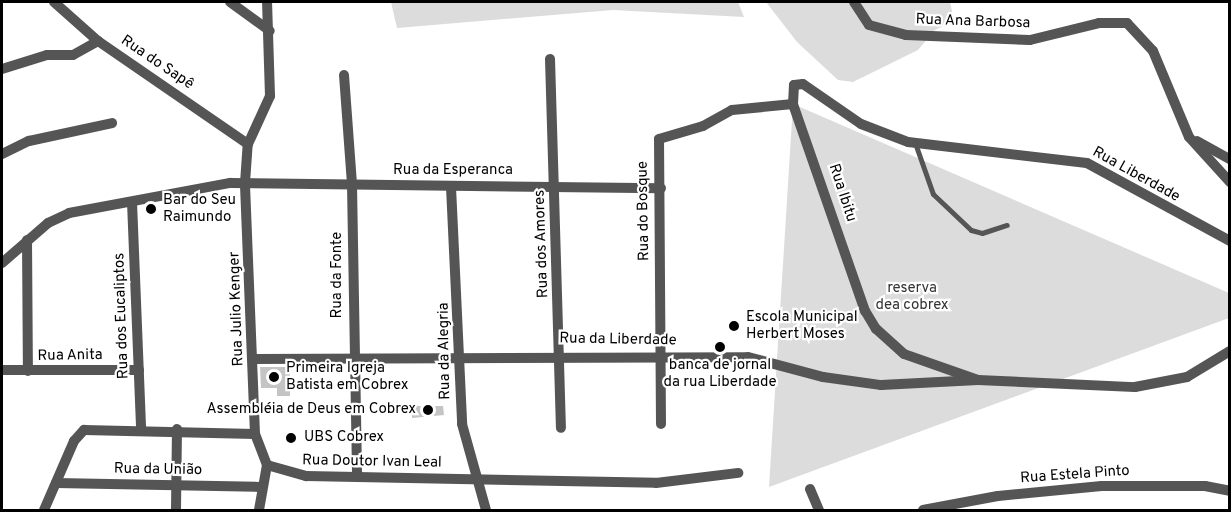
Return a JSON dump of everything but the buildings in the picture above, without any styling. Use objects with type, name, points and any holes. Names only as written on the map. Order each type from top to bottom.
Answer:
[{"type":"street","name":"Rua do Sapê","points":[[54,2],[98,41],[248,144]]},
{"type":"street","points":[[230,2],[270,31]]},
{"type":"street","points":[[248,144],[269,103],[270,31],[267,2]]},
{"type":"street","name":"Rua Ana Barbosa","points":[[854,2],[869,25],[906,34],[1030,40],[1099,23],[1127,23],[1153,51],[1190,137],[1230,182]]},
{"type":"street","points":[[2,69],[39,57],[80,53],[98,41]]},
{"type":"street","name":"Rua dos Amores","points":[[550,59],[561,428]]},
{"type":"street","name":"Rua da Fonte","points":[[344,75],[352,185],[357,475]]},
{"type":"street","points":[[793,104],[792,89],[803,84],[861,124],[915,143]]},
{"type":"street","name":"Rua do Bosque","points":[[661,424],[661,137],[702,126],[732,110],[793,104]]},
{"type":"street","name":"Rua Ibitu","points":[[793,104],[865,311],[876,329],[904,354],[978,380]]},
{"type":"street","points":[[2,154],[29,141],[112,123]]},
{"type":"street","points":[[1190,137],[1230,159]]},
{"type":"street","name":"Rua Liberdade","points":[[915,143],[1087,163],[1230,241]]},
{"type":"street","name":"Rua Julio Kenger","points":[[248,144],[245,183],[254,359],[255,434]]},
{"type":"street","name":"Rua da Esperanca","points":[[2,263],[27,240],[69,213],[245,183],[661,188]]},
{"type":"street","name":"Rua da Alegria","points":[[451,187],[461,355],[462,424],[486,510]]},
{"type":"street","name":"Rua dos Eucaliptos","points":[[132,202],[141,428]]},
{"type":"street","points":[[27,240],[28,371]]},
{"type":"street","points":[[978,380],[1135,387],[1187,377],[1230,351]]},
{"type":"street","name":"Rua da Liberdade","points":[[254,359],[354,355],[560,354],[748,357],[823,377],[881,385],[978,380]]},
{"type":"street","name":"Rua Anita","points":[[2,370],[139,370]]},
{"type":"street","points":[[44,510],[74,441],[84,430],[141,428],[255,434],[267,465],[260,487],[259,510]]},
{"type":"street","points":[[176,510],[177,429]]},
{"type":"street","name":"Rua Doutor Ivan Leal","points":[[267,465],[300,476],[357,475],[656,483],[738,473]]},
{"type":"street","name":"Rua da União","points":[[56,483],[260,487]]},
{"type":"street","name":"Rua Estela Pinto","points":[[923,510],[1102,486],[1205,486],[1230,491]]},
{"type":"street","points":[[810,489],[819,510]]},
{"type":"lane","points":[[915,143],[933,194],[971,230],[982,233],[1007,225]]},
{"type":"green space","points":[[391,2],[738,2],[744,17],[613,10],[397,28]]},
{"type":"green space","points":[[766,2],[950,2],[954,21],[935,30],[918,50],[853,82],[838,80],[797,42]]},
{"type":"green space","name":"reserva dea cobrex","points":[[793,104],[1229,293],[1229,318],[769,487]]},
{"type":"place","name":"Bar do Seu Raimundo","points":[[151,209]]},
{"type":"place","name":"Escola Municipal Herbert Moses","points":[[734,326]]},
{"type":"place","name":"banca de jornal da rua Liberdade","points":[[720,347]]},
{"type":"place","name":"Primeira Igreja Batista em Cobrex","points":[[274,377]]},
{"type":"place","name":"Assembléia de Deus em Cobrex","points":[[428,410]]},
{"type":"place","name":"UBS Cobrex","points":[[291,438]]}]
